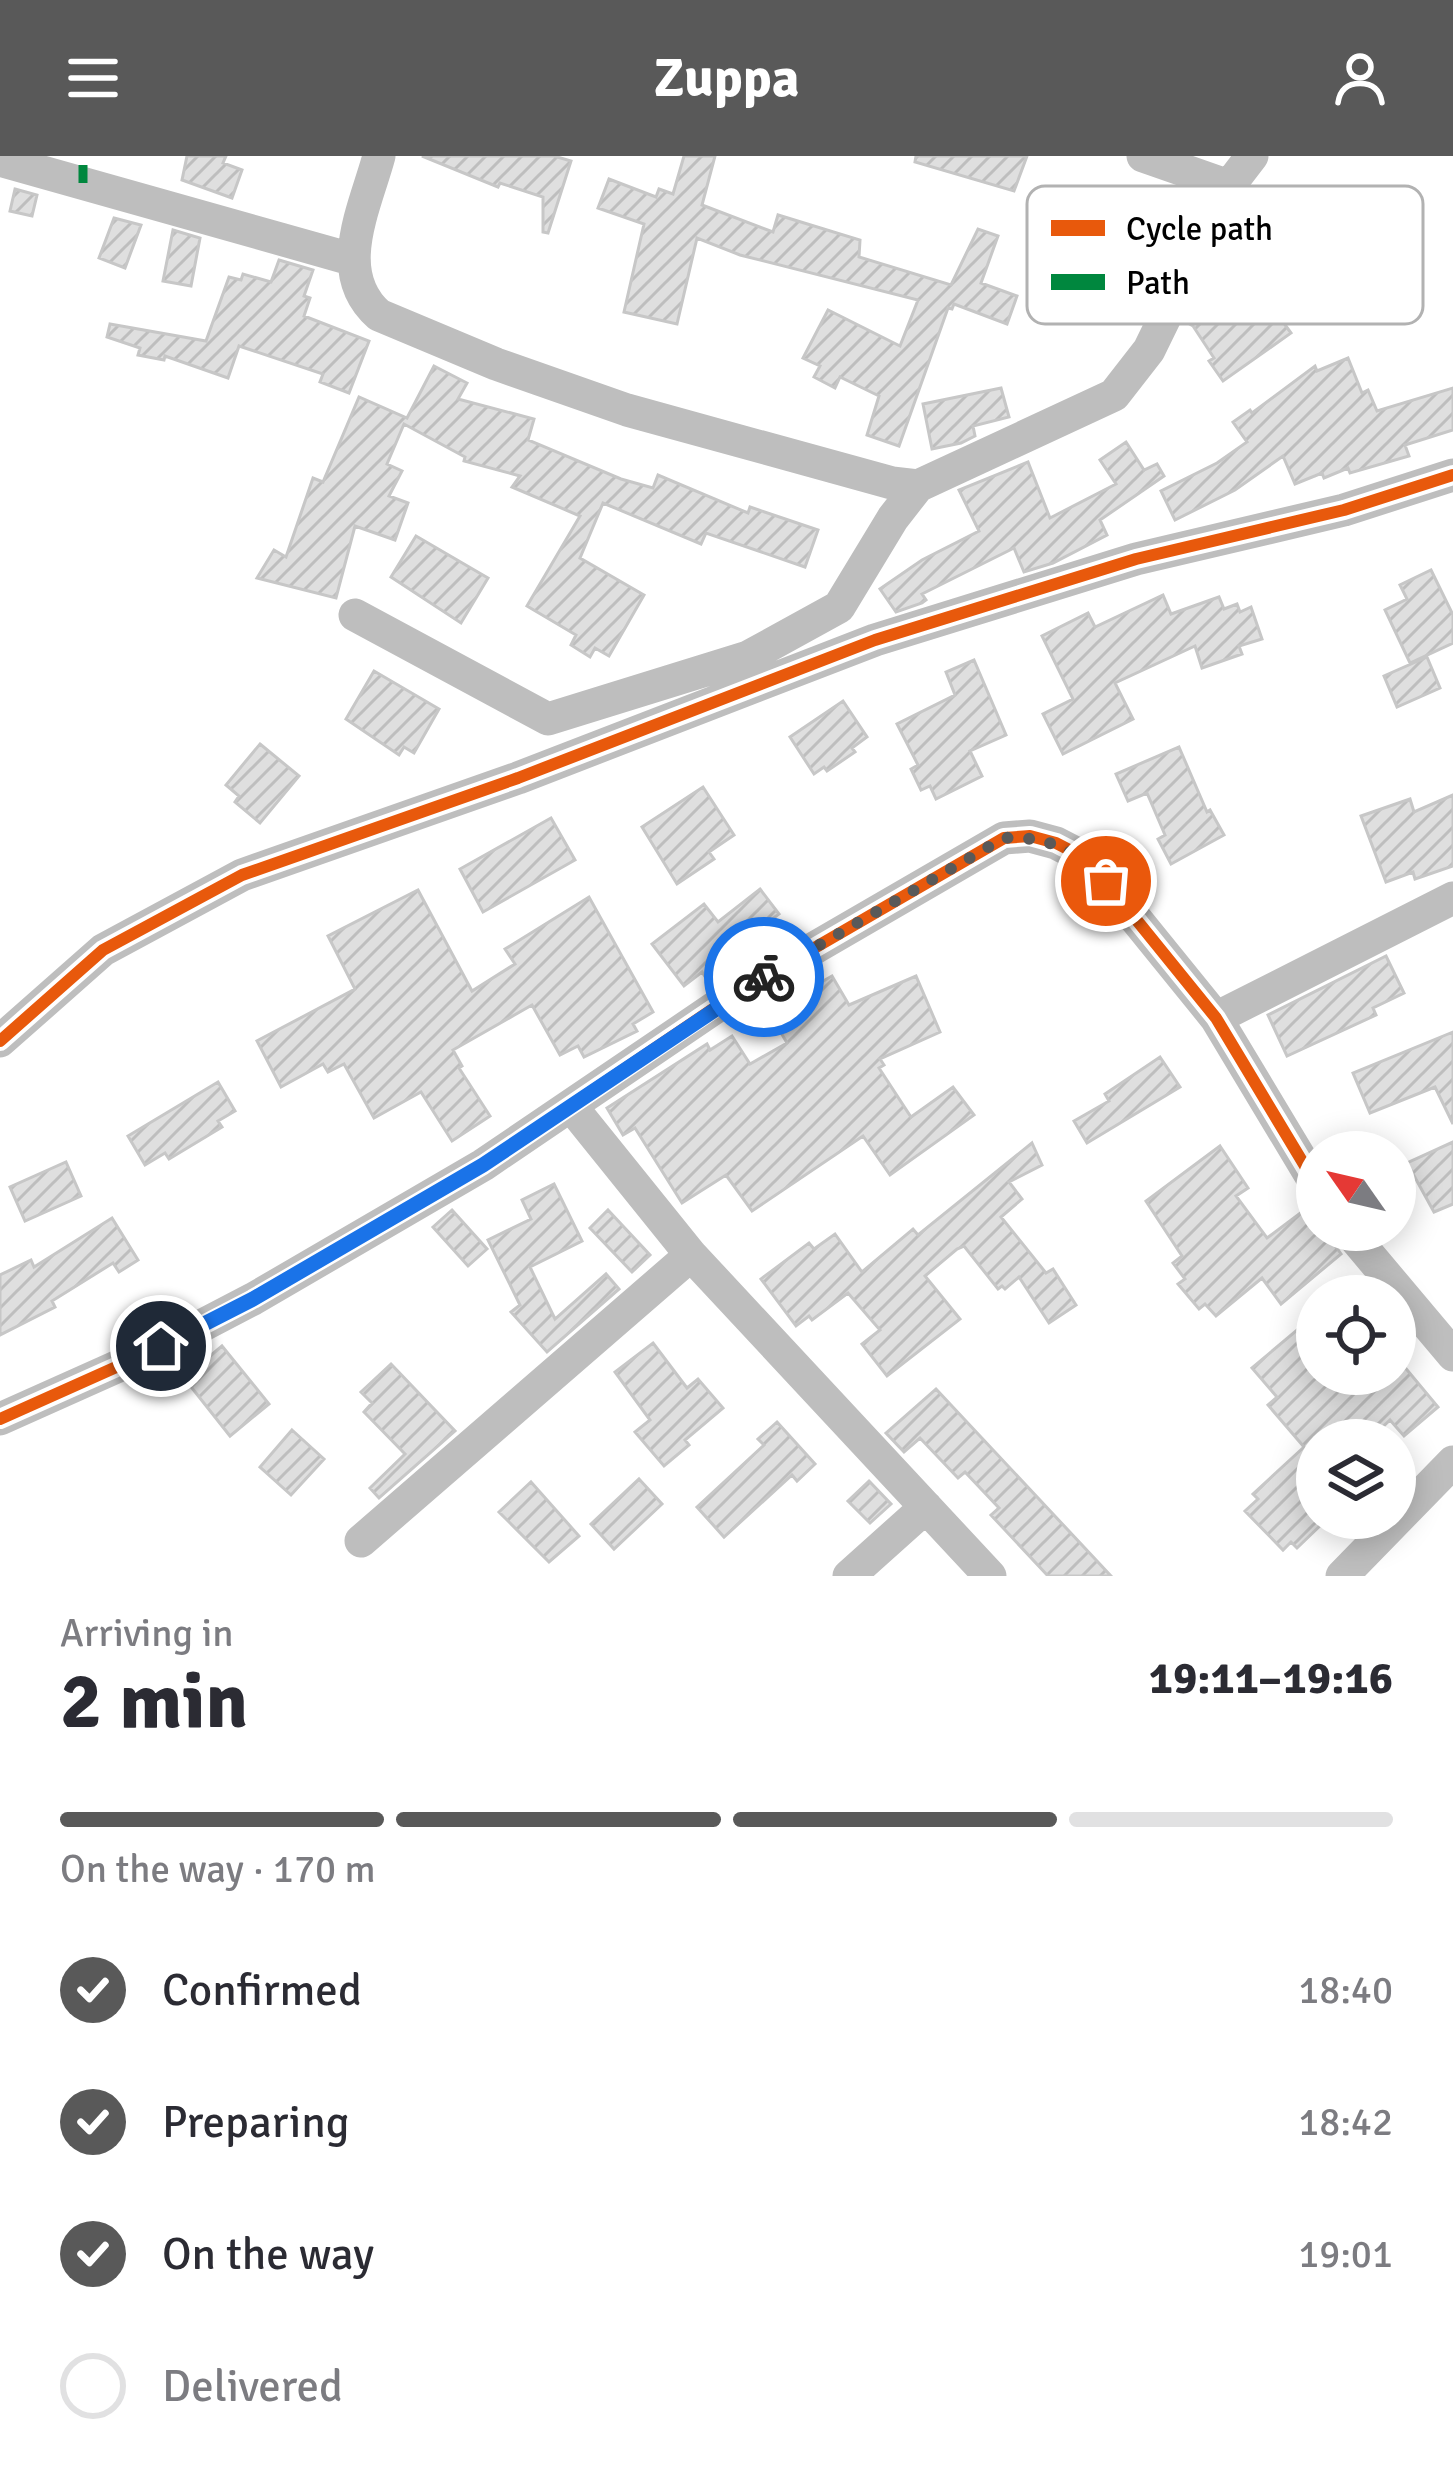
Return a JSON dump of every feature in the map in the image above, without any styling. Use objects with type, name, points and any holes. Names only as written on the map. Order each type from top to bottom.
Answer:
[{"type":"street","points":[[379,156],[351,259],[364,302],[380,315],[496,364],[627,410],[917,486]]},
{"type":"street","points":[[1143,156],[1228,186],[1252,156]]},
{"type":"street","points":[[0,160],[351,259]]},
{"type":"street","points":[[355,615],[536,716],[562,718],[748,657],[839,608],[892,518],[917,486],[1114,395],[1149,350],[1162,324]]},
{"type":"street","points":[[0,1041],[104,950],[242,875],[518,778],[875,640],[1136,559],[1344,510],[1453,475]]},
{"type":"street","points":[[0,1419],[253,1299],[483,1165],[735,994],[1004,838],[1030,836],[1085,858],[1216,1018],[1296,1151]]},
{"type":"street","points":[[1216,1018],[1453,898]]},
{"type":"street","points":[[571,1106],[691,1256],[990,1576]]},
{"type":"street","points":[[1366,1251],[1453,1355]]},
{"type":"street","points":[[361,1540],[691,1256]]},
{"type":"street","points":[[1342,1576],[1453,1462]]},
{"type":"street","points":[[850,1576],[926,1507]]},
{"type":"building","points":[[187,156],[226,156],[223,163],[242,170],[232,198],[182,180]]},
{"type":"building","points":[[422,156],[554,156],[571,161],[548,233],[543,232],[543,197],[500,183],[498,187]]},
{"type":"building","points":[[684,156],[715,156],[702,205],[773,232],[778,215],[860,240],[859,257],[951,285],[978,229],[998,236],[981,283],[1017,296],[1007,324],[954,304],[948,308],[899,446],[867,435],[879,396],[840,377],[835,388],[814,377],[820,366],[803,358],[828,310],[900,346],[918,300],[740,255],[697,238],[677,324],[624,312],[644,224],[598,208],[609,179],[656,197],[659,189],[673,194]]},
{"type":"building","points":[[916,156],[1027,156],[1014,191],[915,162]]},
{"type":"building","points":[[15,189],[37,195],[32,216],[10,211]]},
{"type":"building","points":[[114,218],[141,225],[125,268],[99,258]]},
{"type":"building","points":[[173,230],[200,238],[191,286],[163,281]]},
{"type":"building","points":[[279,260],[313,270],[304,296],[310,298],[304,316],[369,341],[349,393],[320,382],[323,374],[239,346],[228,378],[165,356],[164,360],[138,355],[140,348],[107,337],[110,324],[206,341],[229,277],[241,280],[243,274],[271,282]]},
{"type":"building","points":[[1190,324],[1284,324],[1291,333],[1223,381]]},
{"type":"building","points":[[1348,358],[1362,393],[1368,390],[1377,411],[1453,388],[1453,430],[1405,445],[1409,456],[1350,473],[1348,468],[1324,478],[1322,473],[1295,484],[1283,456],[1235,490],[1175,520],[1161,491],[1247,442],[1233,422],[1315,366],[1317,371]]},
{"type":"building","points":[[434,366],[467,383],[458,399],[534,419],[528,440],[621,479],[653,488],[658,475],[748,513],[750,507],[818,530],[805,567],[706,533],[701,544],[603,503],[580,558],[644,595],[609,656],[595,648],[590,657],[571,645],[576,635],[527,606],[580,516],[512,487],[520,476],[464,461],[465,457],[404,424],[387,464],[402,471],[389,496],[408,503],[395,540],[355,526],[336,598],[257,578],[274,550],[286,557],[313,478],[323,482],[359,397],[407,418]]},
{"type":"building","points":[[1001,388],[1009,417],[973,426],[975,436],[961,443],[932,449],[923,404]]},
{"type":"building","points":[[1126,442],[1144,470],[1157,464],[1164,476],[1100,520],[1107,535],[1024,572],[1014,548],[922,594],[926,600],[922,603],[896,612],[880,589],[922,560],[979,531],[959,490],[1028,462],[1050,518],[1116,484],[1100,460]]},
{"type":"building","points":[[416,536],[488,578],[461,623],[391,577]]},
{"type":"building","points":[[1431,570],[1453,615],[1453,643],[1410,663],[1385,610],[1407,599],[1400,585]]},
{"type":"building","points":[[1163,595],[1171,614],[1219,597],[1224,609],[1237,604],[1240,612],[1251,607],[1262,639],[1239,646],[1242,654],[1202,668],[1195,646],[1115,683],[1133,719],[1063,754],[1043,714],[1073,699],[1042,636],[1088,613],[1095,627]]},
{"type":"building","points":[[1427,657],[1440,688],[1397,707],[1384,676]]},
{"type":"building","points":[[974,660],[1006,735],[970,751],[982,776],[936,799],[930,786],[921,790],[911,769],[918,765],[897,724],[955,695],[946,672]]},
{"type":"building","points":[[374,671],[439,709],[414,753],[404,747],[399,755],[346,719]]},
{"type":"building","points":[[843,701],[867,737],[852,748],[855,752],[814,774],[790,737]]},
{"type":"building","points":[[260,744],[299,776],[260,823],[235,802],[239,796],[226,785]]},
{"type":"building","points":[[1179,747],[1207,812],[1210,810],[1224,835],[1171,864],[1158,839],[1165,835],[1147,793],[1128,801],[1116,774]]},
{"type":"building","points":[[703,787],[734,835],[709,852],[714,859],[677,884],[642,827]]},
{"type":"building","points":[[1453,795],[1453,866],[1415,879],[1413,872],[1386,882],[1361,816],[1410,799],[1414,812]]},
{"type":"building","points":[[551,818],[575,860],[483,912],[460,869]]},
{"type":"building","points":[[760,889],[779,914],[719,959],[723,964],[706,978],[702,972],[684,986],[652,944],[704,904],[718,922]]},
{"type":"building","points":[[418,890],[472,991],[515,964],[505,949],[589,897],[653,1012],[633,1024],[637,1031],[584,1057],[578,1046],[560,1055],[532,1005],[453,1050],[490,1116],[452,1141],[421,1092],[374,1118],[344,1064],[328,1072],[323,1064],[281,1087],[257,1041],[355,989],[328,936]]},
{"type":"building","points":[[1386,956],[1404,993],[1373,1008],[1376,1015],[1287,1056],[1268,1015]]},
{"type":"building","points":[[832,976],[849,1005],[916,976],[940,1032],[880,1059],[884,1065],[879,1068],[911,1117],[953,1087],[974,1115],[890,1175],[863,1136],[752,1211],[726,1175],[682,1203],[635,1128],[623,1135],[607,1108],[707,1044],[710,1050],[732,1036],[750,1064],[787,1043],[769,1012]]},
{"type":"building","points":[[1453,1032],[1453,1124],[1435,1087],[1370,1113],[1353,1073]]},
{"type":"building","points":[[1160,1057],[1180,1087],[1087,1143],[1074,1121],[1109,1101],[1105,1094]]},
{"type":"building","points":[[218,1082],[235,1111],[218,1121],[222,1127],[169,1159],[165,1153],[145,1165],[128,1136]]},
{"type":"building","points":[[1453,1142],[1453,1204],[1434,1212],[1416,1179],[1416,1159]]},
{"type":"building","points":[[1032,1143],[1042,1165],[1009,1182],[1022,1199],[1001,1217],[1046,1273],[1053,1269],[1076,1305],[1049,1323],[1019,1277],[998,1289],[964,1246],[925,1276],[960,1319],[887,1376],[862,1344],[880,1330],[848,1293],[796,1326],[761,1279],[809,1243],[814,1249],[835,1234],[862,1272],[913,1229],[918,1235]]},
{"type":"building","points":[[1220,1146],[1248,1188],[1236,1196],[1267,1238],[1296,1216],[1296,1251],[1341,1254],[1316,1275],[1296,1275],[1296,1292],[1281,1304],[1262,1278],[1216,1316],[1205,1304],[1199,1309],[1178,1284],[1185,1279],[1173,1263],[1182,1256],[1146,1201]]},
{"type":"building","points":[[66,1162],[81,1196],[25,1221],[10,1187]]},
{"type":"building","points":[[554,1184],[582,1241],[530,1267],[555,1319],[606,1274],[619,1289],[547,1352],[511,1312],[520,1305],[488,1240],[531,1219],[522,1200]]},
{"type":"building","points":[[452,1210],[487,1249],[468,1266],[433,1227]]},
{"type":"building","points":[[608,1210],[650,1255],[632,1272],[590,1228]]},
{"type":"building","points":[[112,1218],[138,1260],[119,1272],[113,1263],[52,1301],[55,1307],[0,1335],[0,1275],[31,1260],[34,1267]]},
{"type":"building","points":[[1296,1331],[1296,1395],[1416,1395],[1416,1381],[1438,1407],[1416,1426],[1416,1419],[1296,1419],[1296,1438],[1268,1405],[1277,1397],[1252,1368]]},
{"type":"building","points":[[653,1343],[687,1388],[698,1379],[723,1408],[685,1440],[689,1445],[664,1466],[635,1432],[650,1420],[615,1372]]},
{"type":"building","points":[[222,1346],[269,1404],[230,1436],[184,1378]]},
{"type":"building","points":[[391,1364],[455,1431],[379,1498],[370,1488],[405,1454],[364,1412],[372,1403],[361,1392]]},
{"type":"building","points":[[936,1389],[1111,1576],[1048,1576],[991,1515],[999,1508],[965,1472],[958,1478],[920,1438],[904,1452],[886,1433]]},
{"type":"building","points":[[777,1422],[815,1464],[797,1481],[792,1475],[724,1537],[697,1507],[764,1445],[758,1439]]},
{"type":"building","points":[[292,1430],[324,1459],[291,1495],[260,1467]]},
{"type":"building","points":[[1296,1454],[1296,1539],[1306,1539],[1297,1548],[1291,1542],[1283,1550],[1245,1511],[1258,1499],[1253,1494]]},
{"type":"building","points":[[639,1479],[662,1504],[614,1549],[591,1524]]},
{"type":"building","points":[[869,1481],[891,1504],[870,1523],[848,1501]]},
{"type":"building","points":[[531,1482],[579,1536],[549,1562],[499,1512]]},
{"type":"marked path","points":[[83,156],[83,183]]},
{"type":"cycle path","points":[[0,1041],[103,950],[242,875],[518,778],[875,640],[1136,559],[1344,510],[1453,475]]},
{"type":"cycle path","points":[[0,1419],[161,1347],[253,1299],[483,1165],[735,994],[1004,838],[1030,836],[1085,858],[1216,1018],[1296,1151]]},
{"type":"way so far","points":[[764,977],[1004,838],[1030,836],[1056,843],[1085,858],[1106,881]]},
{"type":"route","points":[[161,1346],[253,1299],[483,1165],[764,977]]}]
